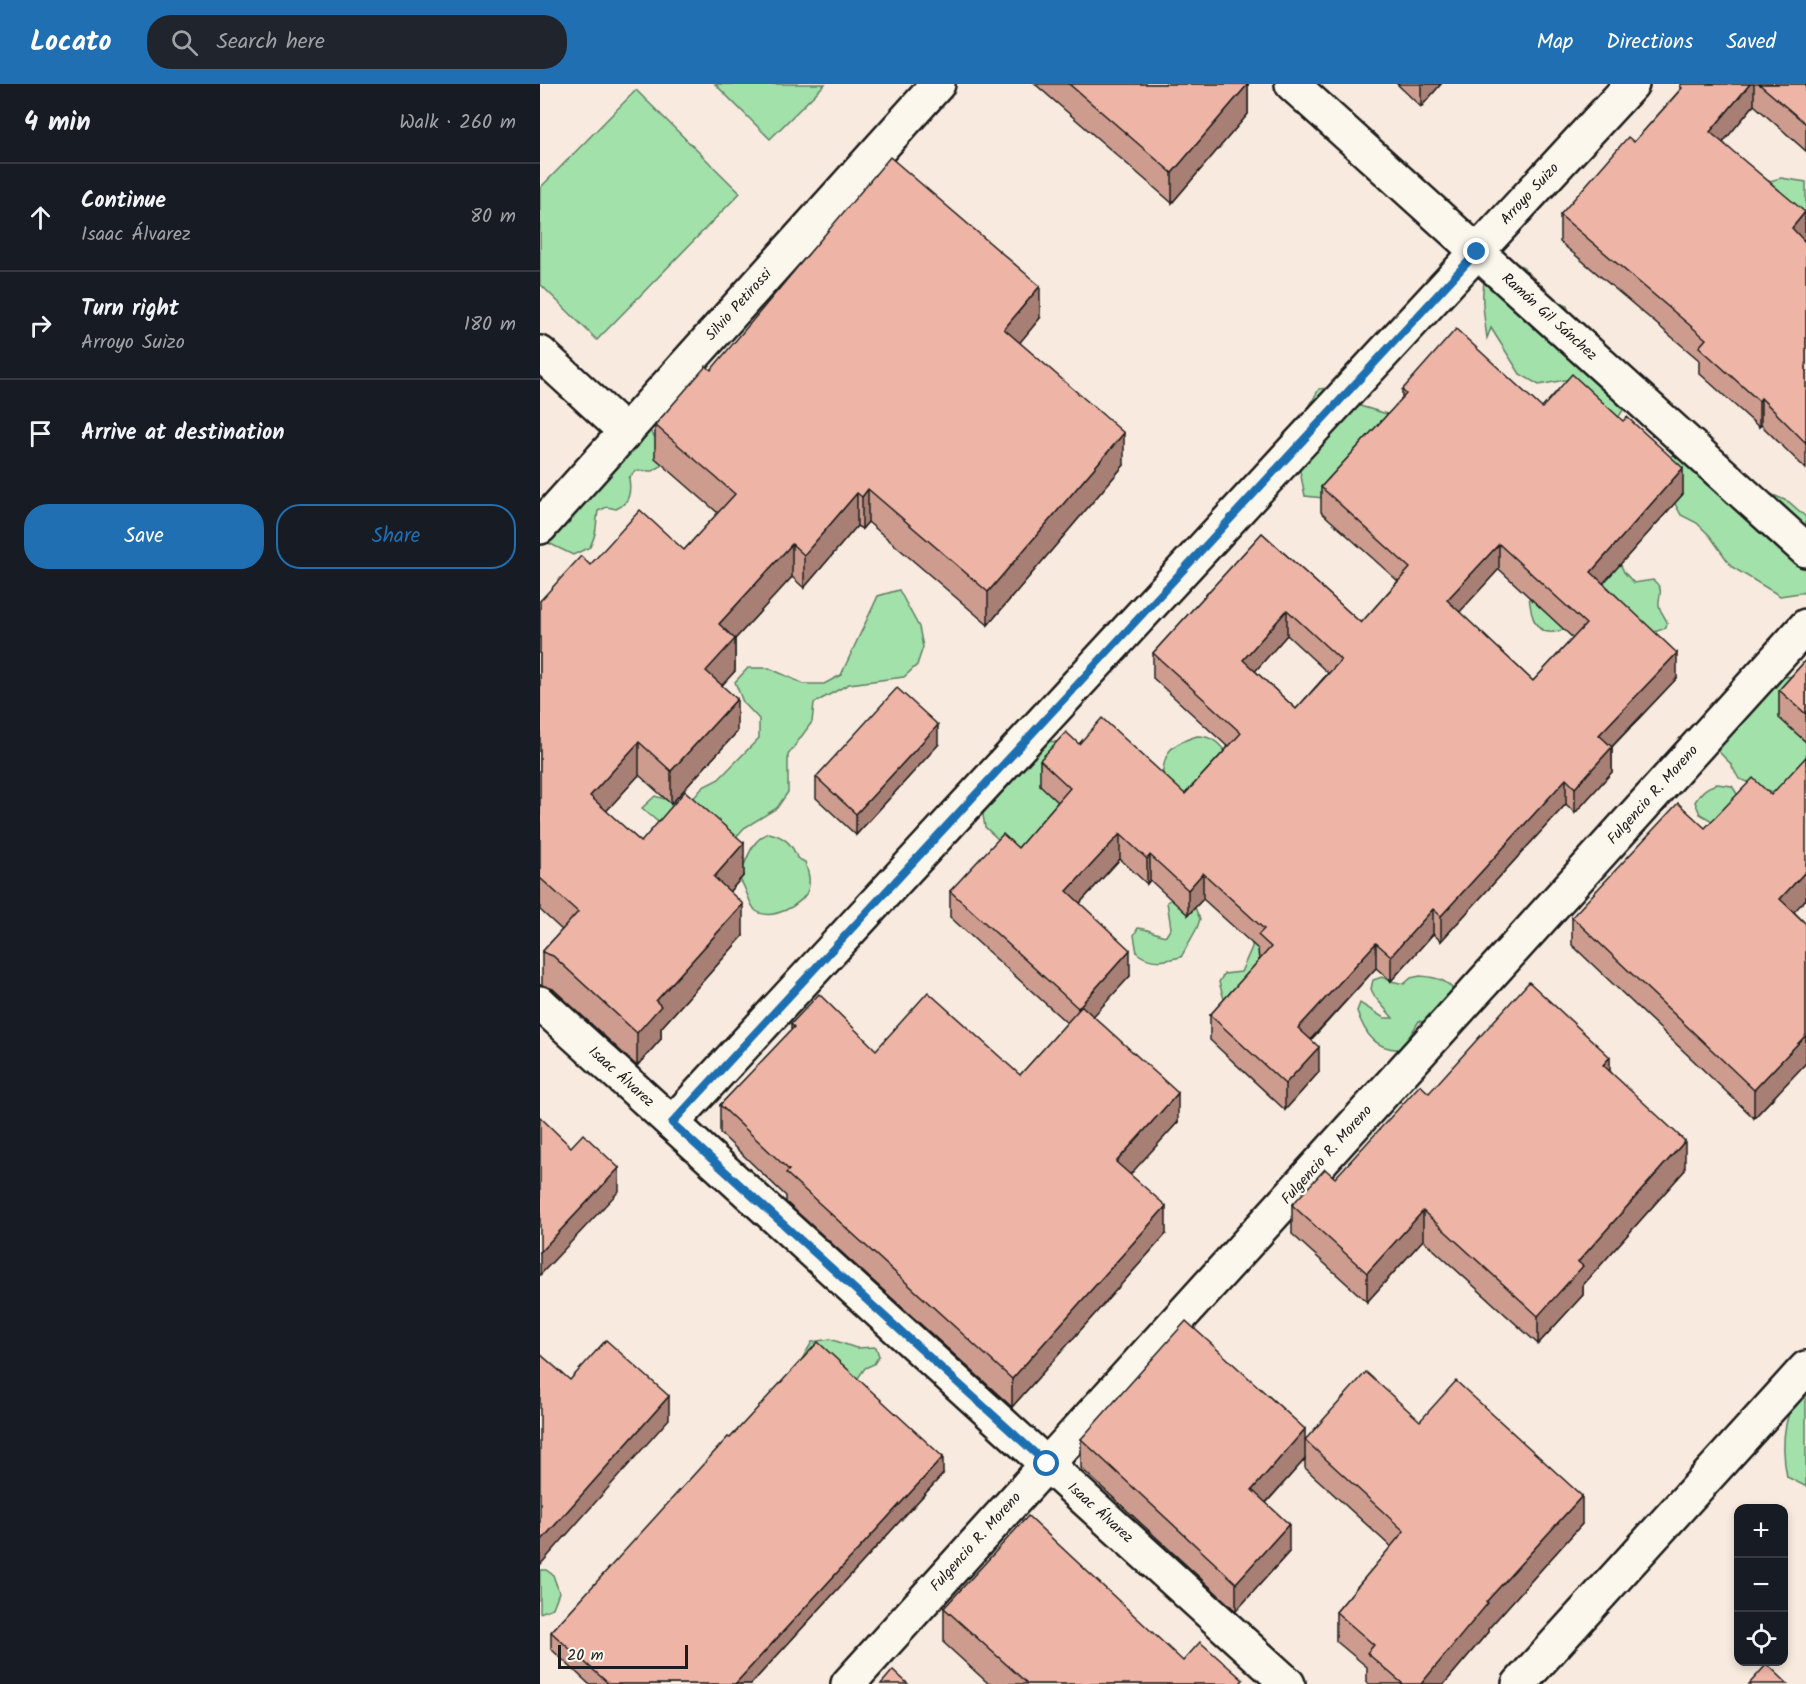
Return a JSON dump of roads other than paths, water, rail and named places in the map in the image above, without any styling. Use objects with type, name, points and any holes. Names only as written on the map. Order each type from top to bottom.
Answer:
[{"type":"street","name":"Silvio Petirossi","points":[[540,527],[938,84]]},
{"type":"street","name":"Ramón Gil Sánchez","points":[[1292,84],[1806,550]]},
{"type":"street","name":"Arroyo Suizo","points":[[672,1123],[1632,84]]},
{"type":"street","points":[[540,353],[626,432]]},
{"type":"street","name":"Fulgencio R. Moreno","points":[[848,1684],[1806,626]]},
{"type":"street","name":"Isaac Álvarez","points":[[540,1003],[1288,1684]]},
{"type":"street","points":[[1520,1684],[1806,1368]]}]
